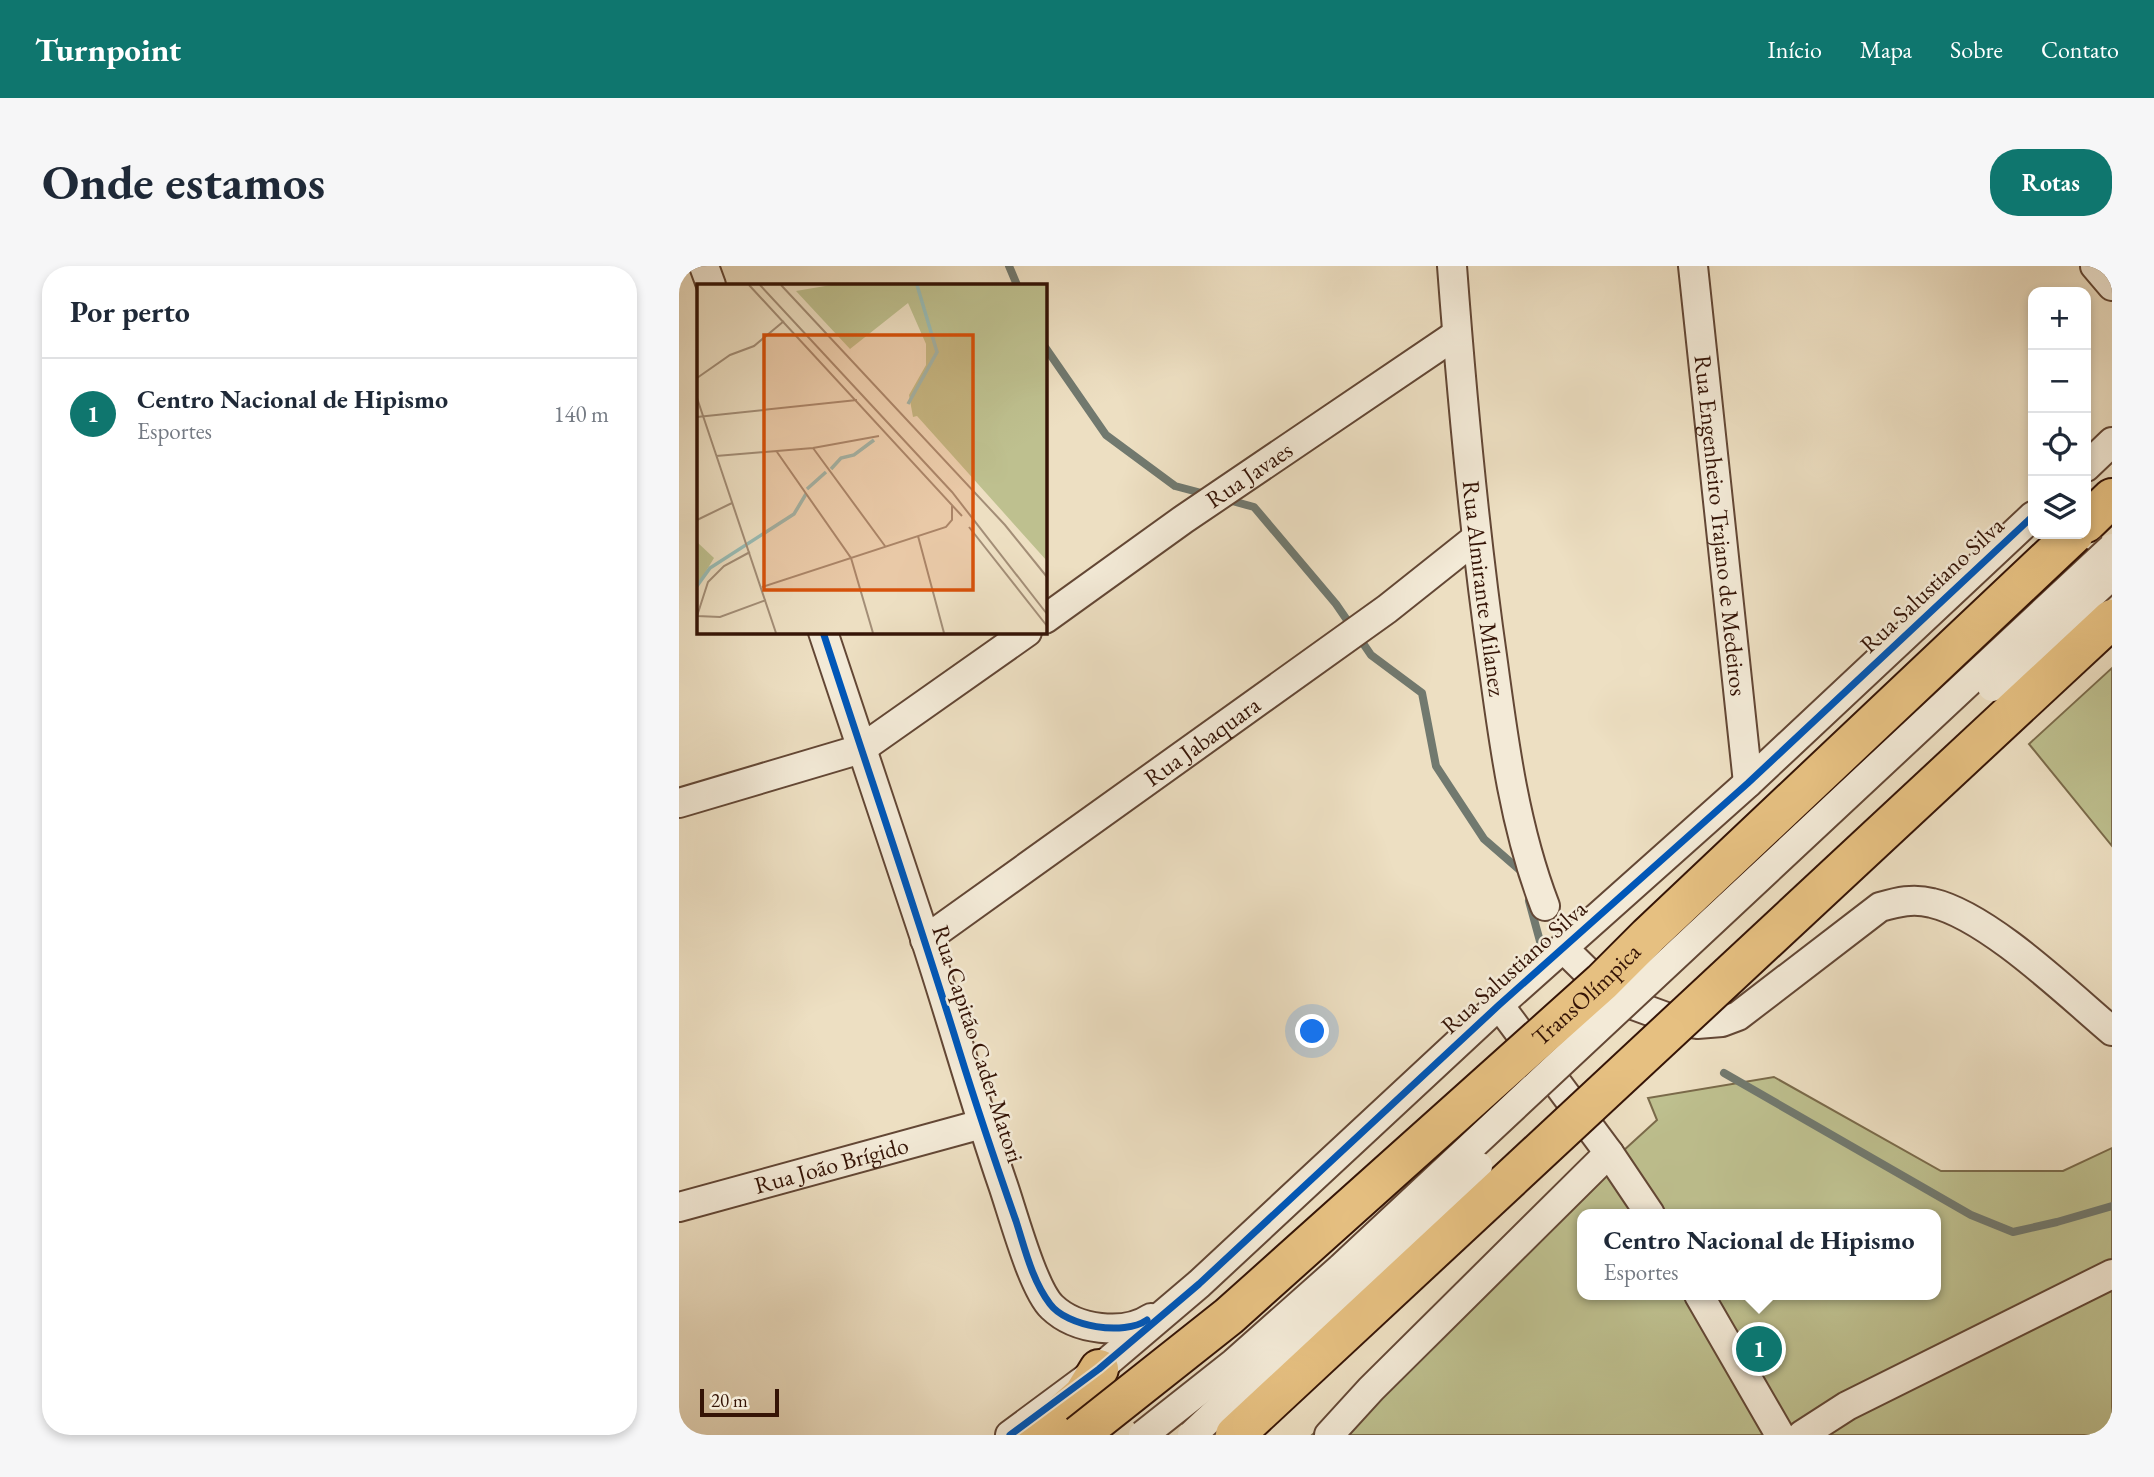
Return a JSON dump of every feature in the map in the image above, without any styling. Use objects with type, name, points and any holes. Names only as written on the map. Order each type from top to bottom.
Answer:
[{"type":"highway","points":[[2091,518],[2112,498]]},
{"type":"highway","name":"TransOlímpica","points":[[1079,1435],[1229,1316],[1602,982],[2069,539]]},
{"type":"highway","points":[[1235,1435],[2112,619]]},
{"type":"highway","points":[[1038,1435],[1083,1395],[1099,1369]]},
{"type":"street","points":[[704,266],[711,284]]},
{"type":"street","name":"Rua Almirante Milanez","points":[[1452,266],[1475,539],[1509,771],[1518,816],[1545,906]]},
{"type":"street","name":"Rua Engenheiro Trajano de Medeiros","points":[[1693,266],[1748,783]]},
{"type":"street","points":[[2095,266],[2112,286]]},
{"type":"street","name":"Rua Javaes","points":[[1047,618],[1184,519],[1457,334]]},
{"type":"street","points":[[2091,462],[2112,442]]},
{"type":"street","name":"Rua Salustiano Silva","points":[[1010,1435],[1099,1369],[1199,1284],[1499,1005],[1748,783],[2028,521]]},
{"type":"street","name":"Rua Jabaquara","points":[[925,940],[1387,609],[1475,539]]},
{"type":"street","name":"TransOlímpica","points":[[1143,1435],[1234,1363],[1341,1268],[2112,548]]},
{"type":"street","points":[[1192,1435],[2112,575]]},
{"type":"street","name":"Rua Capitão Cader Matori","points":[[824,634],[1035,1281],[1052,1307],[1072,1320],[1100,1328],[1128,1329],[1143,1323],[1199,1284]]},
{"type":"street","points":[[679,803],[861,749],[1024,634]]},
{"type":"street","points":[[1563,948],[1614,998],[1677,1020],[1697,1024],[1722,1022],[1738,1016],[1880,907],[1903,900],[1933,903],[1973,920],[2112,1031]]},
{"type":"street","points":[[1499,1005],[1609,1153],[1647,1209]]},
{"type":"street","name":"Rua João Brígido","points":[[679,1207],[982,1124]]},
{"type":"street","points":[[1329,1435],[1371,1389],[1609,1153]]},
{"type":"street","points":[[1802,1435],[1847,1406],[2112,1274]]},
{"type":"street","points":[[1702,1300],[1780,1435]]},
{"type":"green space","points":[[2112,668],[2112,846],[2029,744]]},
{"type":"green space","points":[[1774,1077],[1941,1171],[2063,1171],[2112,1148],[2112,1435],[1312,1435],[1657,1120],[1648,1098]]},
{"type":"waterway","points":[[1009,266],[1017,284]]},
{"type":"waterway","points":[[1047,350],[1106,435],[1175,486],[1209,495]]},
{"type":"waterway","points":[[1225,499],[1254,507],[1336,604],[1371,655],[1422,693],[1436,766],[1484,839],[1522,872]]},
{"type":"waterway","points":[[1529,901],[1544,956]]},
{"type":"waterway","points":[[1724,1073],[1971,1215],[2013,1232],[2112,1206]]},
{"type":"cycle path","points":[[1010,1435],[1099,1369],[1199,1284],[1499,1005],[1748,783],[2028,521]]},
{"type":"cycle path","points":[[824,634],[1038,1285],[1058,1312],[1082,1323],[1111,1328],[1137,1325],[1147,1320]]},
{"type":"place","name":"Centro Nacional de Hipismo","points":[[1759,1349]]}]
